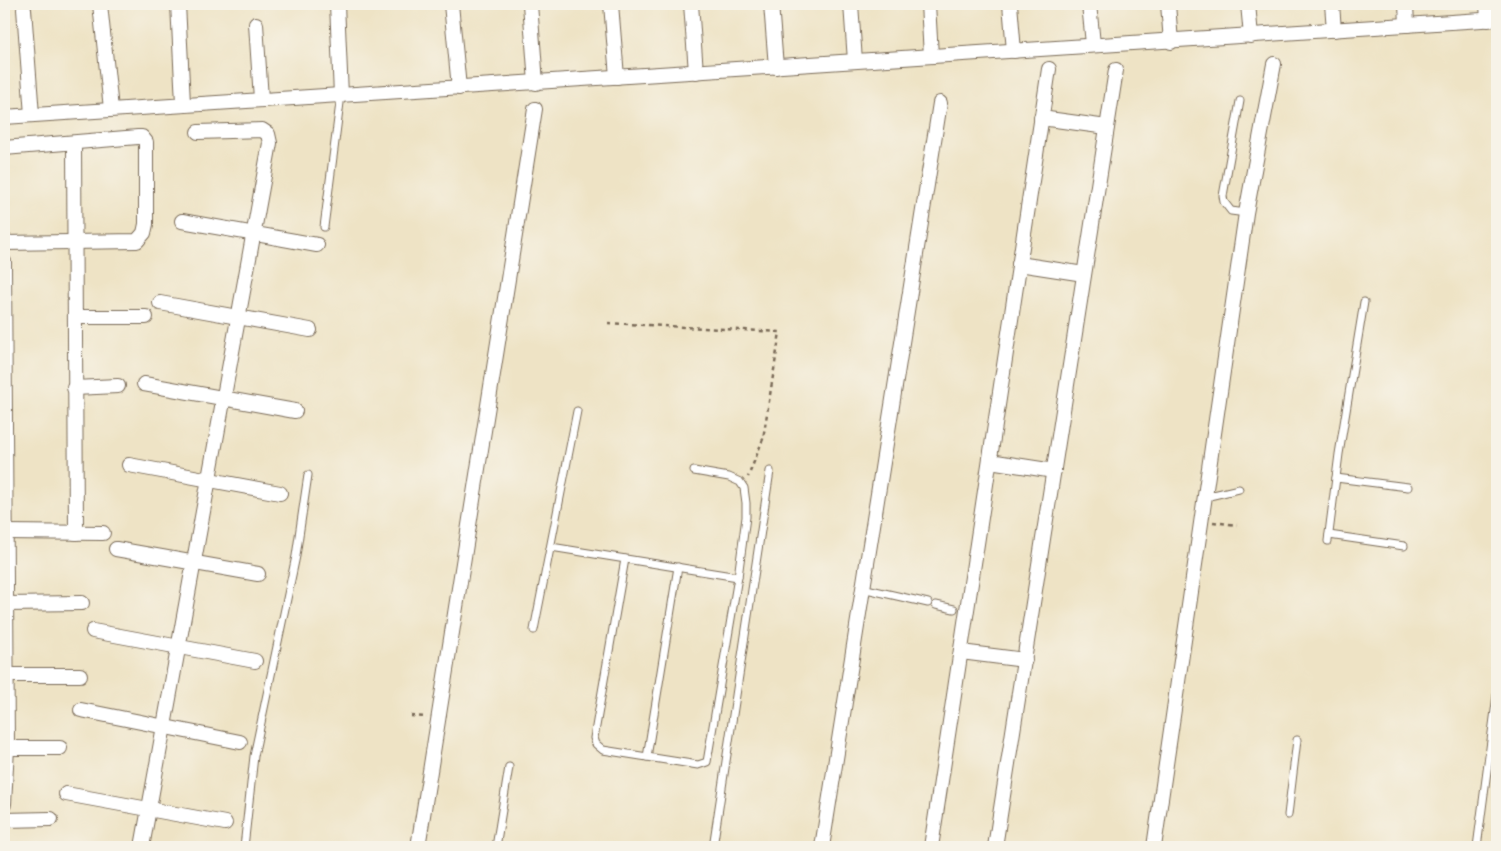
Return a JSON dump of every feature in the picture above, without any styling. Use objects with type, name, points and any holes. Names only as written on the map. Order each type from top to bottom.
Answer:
[{"type":"street","points":[[100,4],[111,109]]},
{"type":"street","points":[[178,4],[183,103]]},
{"type":"street","points":[[337,4],[341,95]]},
{"type":"street","points":[[451,4],[460,88]]},
{"type":"street","points":[[530,4],[536,83]]},
{"type":"street","points":[[611,4],[617,77]]},
{"type":"street","points":[[691,4],[696,72]]},
{"type":"street","points":[[771,4],[776,67]]},
{"type":"street","points":[[851,4],[856,61]]},
{"type":"street","points":[[928,4],[931,56]]},
{"type":"street","points":[[1010,4],[1014,51]]},
{"type":"street","points":[[1090,4],[1092,44]]},
{"type":"street","points":[[1168,4],[1171,42]]},
{"type":"street","points":[[1248,4],[1251,36]]},
{"type":"street","points":[[1332,4],[1334,30]]},
{"type":"street","points":[[1406,4],[1407,25]]},
{"type":"street","points":[[4,117],[183,103],[460,88],[1014,51],[1092,44],[1171,42],[1493,19],[1487,4]]},
{"type":"street","points":[[24,9],[32,115]]},
{"type":"street","points":[[256,24],[261,99]]},
{"type":"street","points":[[1154,847],[1246,213],[1274,64]]},
{"type":"street","points":[[934,847],[961,652],[1048,69]]},
{"type":"street","points":[[996,847],[1116,70]]},
{"type":"street","points":[[822,847],[940,103]]},
{"type":"street","points":[[418,847],[535,108]]},
{"type":"street","points":[[1041,118],[1107,127]]},
{"type":"street","points":[[142,847],[270,143],[268,134],[262,130],[198,132]]},
{"type":"street","points":[[4,148],[138,138],[142,138],[146,142],[146,224],[141,237],[136,240],[76,243],[4,243]]},
{"type":"street","points":[[74,143],[76,533]]},
{"type":"street","points":[[182,220],[317,245]]},
{"type":"street","points":[[4,262],[4,532],[7,675],[7,748],[4,804]]},
{"type":"street","points":[[1019,264],[1084,274]]},
{"type":"street","points":[[160,303],[310,330]]},
{"type":"street","points":[[75,317],[146,317]]},
{"type":"street","points":[[144,384],[295,411]]},
{"type":"street","points":[[74,388],[118,386]]},
{"type":"street","points":[[990,461],[1054,472]]},
{"type":"street","points":[[129,465],[280,492]]},
{"type":"street","points":[[4,532],[103,533]]},
{"type":"street","points":[[116,549],[258,574]]},
{"type":"street","points":[[5,604],[82,603]]},
{"type":"street","points":[[93,631],[179,645],[255,661]]},
{"type":"street","points":[[961,652],[1025,660]]},
{"type":"street","points":[[7,675],[80,675]]},
{"type":"street","points":[[81,710],[240,742]]},
{"type":"street","points":[[7,748],[60,748]]},
{"type":"street","points":[[66,794],[225,823]]},
{"type":"street","points":[[4,820],[51,819]]},
{"type":"lane","points":[[324,227],[341,95]]},
{"type":"lane","points":[[1240,101],[1223,196],[1224,202],[1231,211],[1246,213]]},
{"type":"lane","points":[[1364,302],[1336,478],[1329,538],[1404,546]]},
{"type":"lane","points":[[534,630],[577,411]]},
{"type":"lane","points":[[625,559],[594,738],[596,744],[603,750],[698,765],[707,762],[738,577],[746,517],[744,488],[740,482],[729,477],[694,471]]},
{"type":"lane","points":[[713,847],[770,471]]},
{"type":"lane","points":[[244,847],[254,756],[296,556],[308,475]]},
{"type":"lane","points":[[1336,478],[1408,487]]},
{"type":"lane","points":[[1205,497],[1239,489]]},
{"type":"lane","points":[[551,547],[738,577]]},
{"type":"lane","points":[[647,757],[678,568]]},
{"type":"lane","points":[[862,588],[928,603]]},
{"type":"lane","points":[[936,605],[954,609]]},
{"type":"lane","points":[[1477,847],[1494,756],[1497,695]]},
{"type":"lane","points":[[1288,815],[1297,740]]},
{"type":"lane","points":[[496,847],[509,767]]},
{"type":"path","points":[[608,323],[780,332],[763,439],[744,488]]},
{"type":"path","points":[[1201,520],[1237,525]]}]
